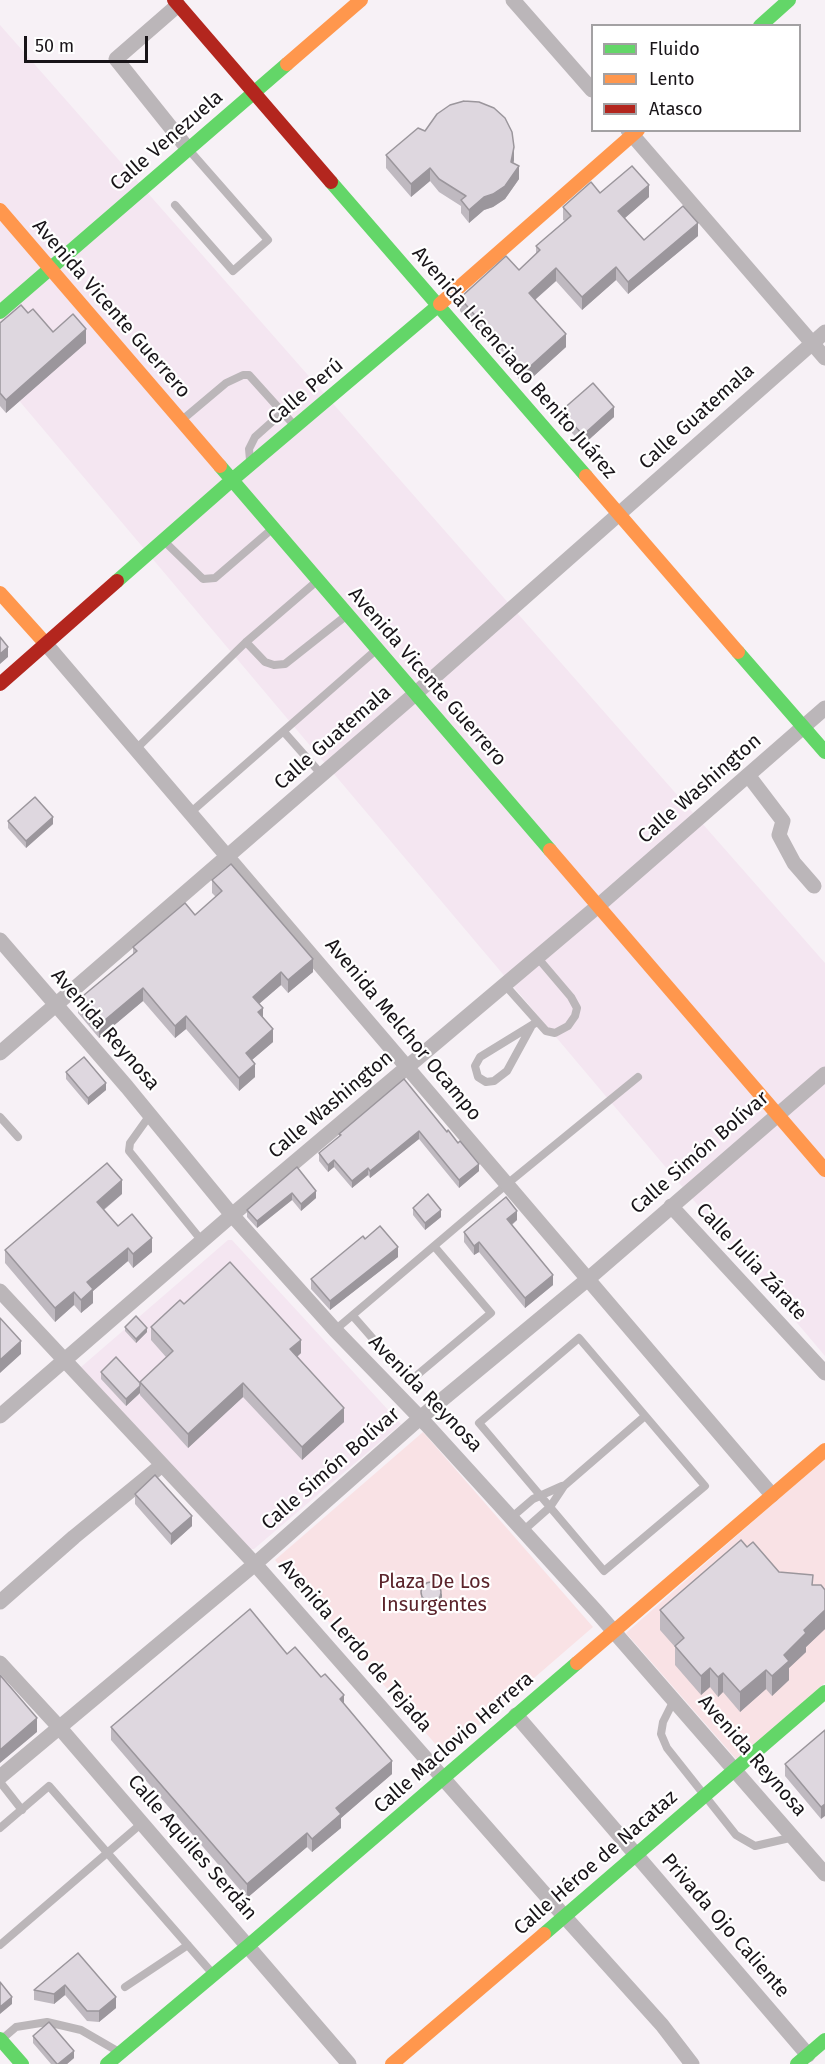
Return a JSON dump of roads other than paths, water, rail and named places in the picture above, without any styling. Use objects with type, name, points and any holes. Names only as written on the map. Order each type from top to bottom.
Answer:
[{"type":"main road","name":"Calle Venezuela","points":[[0,312],[361,0]]},
{"type":"main road","points":[[762,24],[789,0]]},
{"type":"main road","name":"Avenida Licenciado Benito Juárez","points":[[176,2],[825,752]]},
{"type":"main road","name":"Calle Perú","points":[[0,684],[232,480],[438,305],[633,132]]},
{"type":"main road","name":"Avenida Vicente Guerrero","points":[[0,210],[825,1170]]},
{"type":"main road","name":"Avenida Melchor Ocampo","points":[[0,593],[46,644]]},
{"type":"main road","name":"Calle Maclovio Herrera","points":[[107,2064],[214,1975],[825,1450]]},
{"type":"main road","name":"Calle Héroe de Nacataz","points":[[392,2064],[825,1692]]},
{"type":"main road","points":[[1,2039],[22,2064]]},
{"type":"main road","points":[[802,2059],[825,2040]]},
{"type":"street","points":[[513,0],[591,89]]},
{"type":"street","points":[[176,2],[116,59],[188,149]]},
{"type":"street","points":[[633,132],[825,358]]},
{"type":"street","name":"Calle Guatemala","points":[[0,1053],[415,694],[825,332]]},
{"type":"street","name":"Avenida Melchor Ocampo","points":[[46,644],[772,1495]]},
{"type":"street","name":"Calle Washington","points":[[0,1416],[232,1215],[598,906],[825,708]]},
{"type":"street","points":[[748,775],[783,821],[779,835],[794,862],[814,886]]},
{"type":"street","name":"Avenida Reynosa","points":[[0,940],[150,1115],[232,1215],[335,1330],[524,1530],[824,1870]]},
{"type":"street","name":"Calle Simón Bolívar","points":[[0,1777],[255,1564],[420,1418],[588,1279],[825,1074]]},
{"type":"street","name":"Calle Julia Zárate","points":[[671,1206],[825,1373]]},
{"type":"street","name":"Avenida Lerdo de Tejada","points":[[0,1291],[255,1564],[662,2025],[692,2064]]},
{"type":"street","points":[[0,1602],[74,1537],[162,1465]]},
{"type":"street","name":"Calle Aquiles Serdán","points":[[0,1663],[59,1727],[350,2064]]},
{"type":"street","name":"Privada Ojo Caliente","points":[[516,1715],[635,1855],[802,2059]]},
{"type":"lane","points":[[175,205],[233,271],[268,240],[188,149]]},
{"type":"lane","points":[[181,421],[226,383],[243,375],[249,375],[295,426]]},
{"type":"lane","points":[[251,464],[249,449],[255,436],[283,412]]},
{"type":"lane","points":[[163,540],[203,579],[215,578],[273,528]]},
{"type":"lane","points":[[136,749],[246,642],[318,580]]},
{"type":"lane","points":[[246,642],[265,662],[274,666],[285,664],[347,614]]},
{"type":"lane","points":[[190,813],[378,649]]},
{"type":"lane","points":[[284,732],[322,775]]},
{"type":"lane","points":[[505,985],[534,1024],[555,1033],[568,1026],[577,1008],[571,997],[537,957]]},
{"type":"lane","points":[[534,1024],[507,1071],[494,1081],[486,1082],[478,1077],[475,1066],[480,1057],[534,1024]]},
{"type":"lane","points":[[335,1330],[507,1184],[638,1077]]},
{"type":"lane","points":[[150,1115],[130,1143],[129,1151],[202,1241]]},
{"type":"lane","points":[[0,1117],[18,1137]]},
{"type":"lane","points":[[353,1316],[410,1381],[491,1312],[434,1246]]},
{"type":"lane","points":[[579,1338],[705,1486],[604,1571],[540,1495],[479,1423],[579,1338]]},
{"type":"lane","points":[[524,1530],[550,1507],[564,1486],[645,1416]]},
{"type":"lane","points":[[512,1517],[540,1495],[564,1486]]},
{"type":"lane","points":[[675,1699],[663,1722],[662,1734],[667,1748],[736,1835],[755,1846],[795,1837]]},
{"type":"lane","points":[[0,1782],[22,1810]]},
{"type":"lane","points":[[0,1828],[49,1786],[214,1975]]},
{"type":"lane","points":[[0,1945],[142,1823]]},
{"type":"lane","points":[[125,1988],[188,1946]]},
{"type":"lane","points":[[1,2039],[16,2027],[47,2022],[81,2030],[120,2052]]},
{"type":"park label","name":"Plaza De Los Insurgentes","points":[[434,1594]]}]
